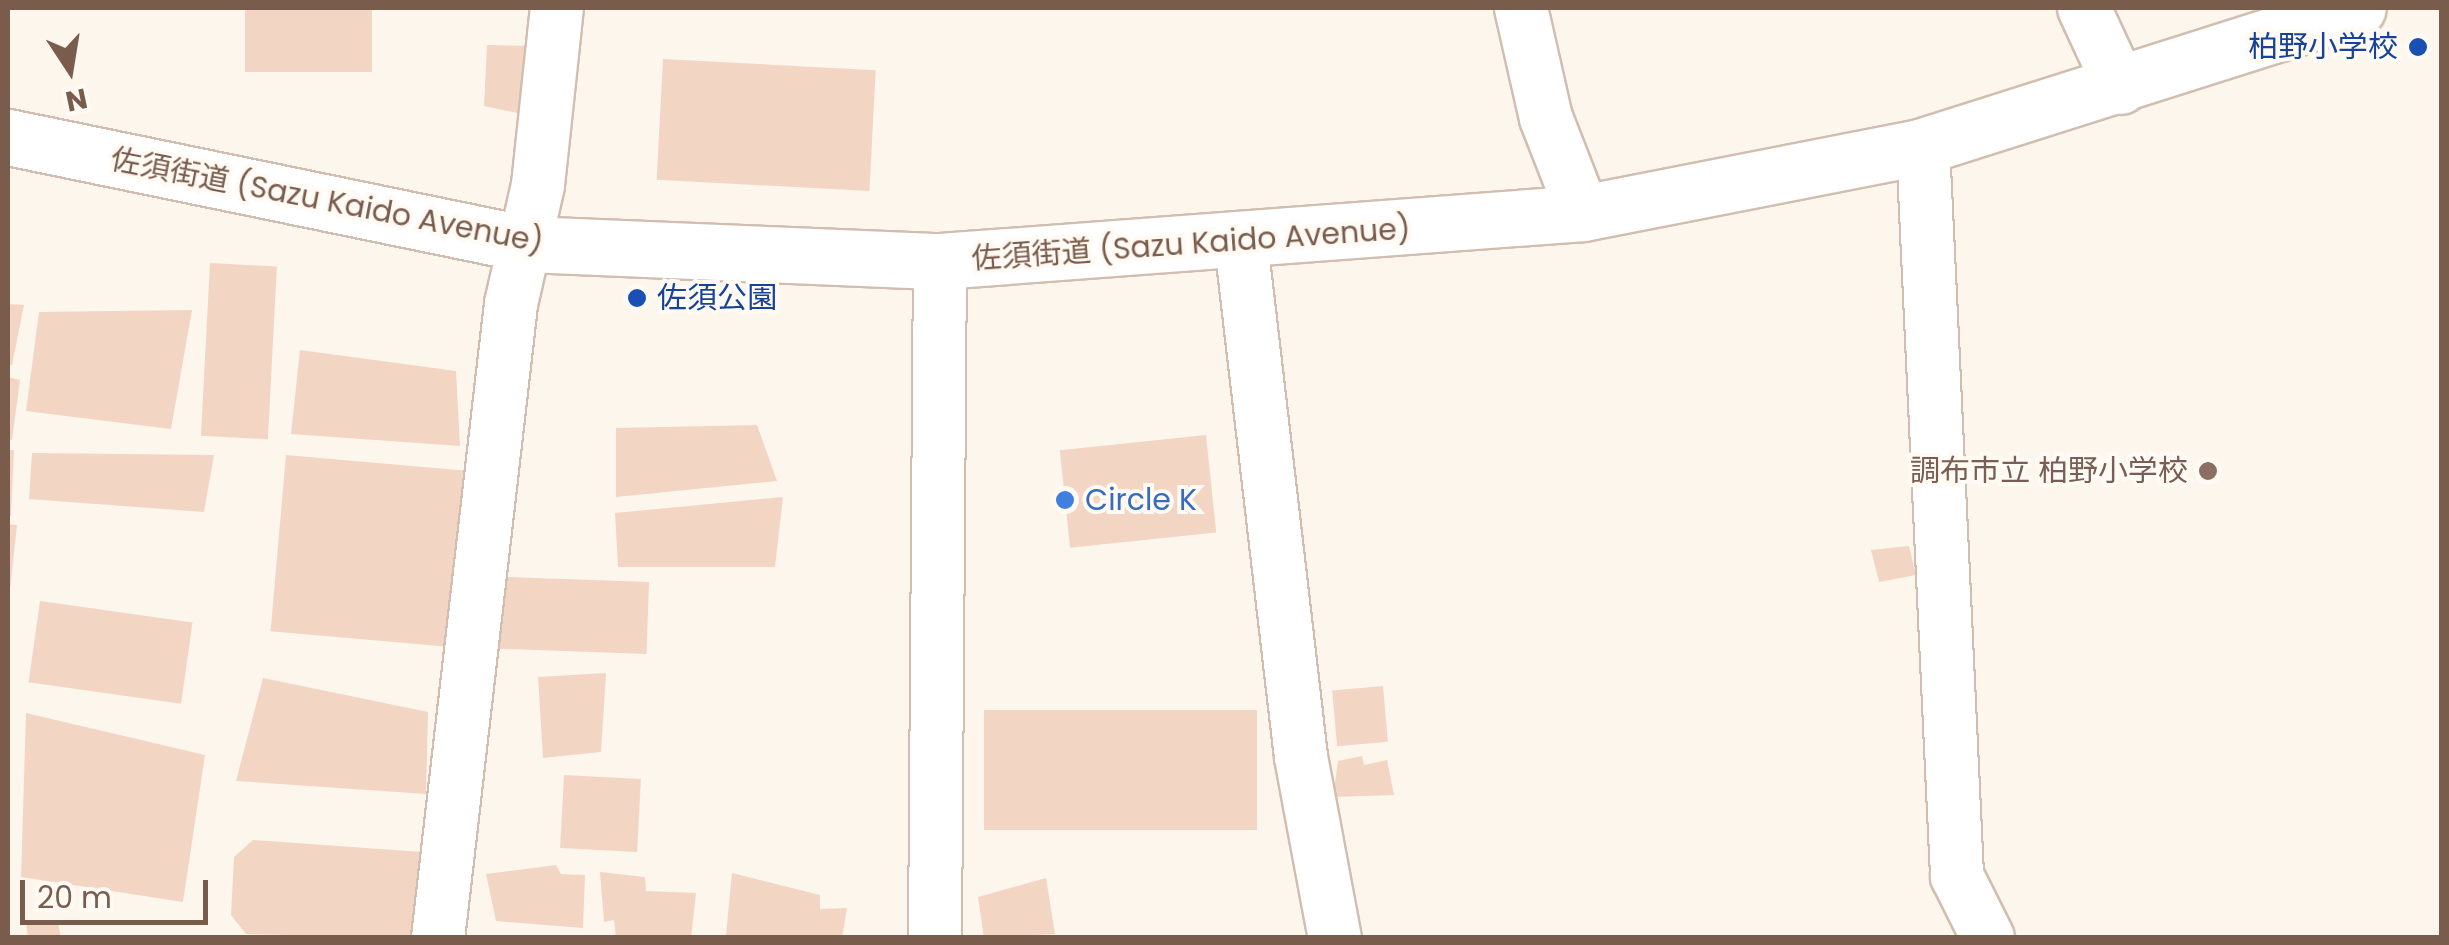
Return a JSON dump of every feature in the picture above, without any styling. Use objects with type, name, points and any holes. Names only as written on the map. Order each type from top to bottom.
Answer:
[{"type":"street","points":[[438,938],[512,304],[527,244],[557,8]]},
{"type":"street","points":[[1521,8],[1546,118],[1583,213]]},
{"type":"street","points":[[2084,8],[2121,88]]},
{"type":"street","name":"佐須街道 (Sazu Kaido Avenue)","points":[[8,137],[527,244],[940,262],[1241,243],[1583,213],[1923,146],[2121,88],[2358,8]]},
{"type":"street","points":[[1923,146],[1957,876],[1988,938]]},
{"type":"street","points":[[1241,243],[1301,757],[1335,938]]},
{"type":"street","points":[[935,938],[940,262]]},
{"type":"building","points":[[245,8],[372,8],[372,72],[245,72]]},
{"type":"building","points":[[487,45],[533,46],[532,116],[484,106]]},
{"type":"building","points":[[663,59],[876,70],[869,191],[657,180]]},
{"type":"building","points":[[210,263],[277,267],[268,439],[201,436]]},
{"type":"building","points":[[8,304],[24,305],[12,365],[8,365]]},
{"type":"building","points":[[192,310],[171,429],[26,411],[39,312]]},
{"type":"building","points":[[300,350],[456,371],[460,446],[291,434]]},
{"type":"building","points":[[8,377],[20,380],[12,440],[8,439]]},
{"type":"building","points":[[757,425],[777,481],[616,497],[616,428]]},
{"type":"building","points":[[1206,435],[1216,532],[1070,548],[1060,450]]},
{"type":"building","points":[[8,450],[14,450],[11,516],[8,516]]},
{"type":"building","points":[[32,453],[214,455],[204,512],[29,499]]},
{"type":"building","points":[[286,455],[463,471],[448,647],[271,631]]},
{"type":"building","points":[[783,497],[775,567],[618,567],[615,513]]},
{"type":"building","points":[[8,524],[17,525],[8,586]]},
{"type":"building","points":[[1909,546],[1916,575],[1879,582],[1871,550]]},
{"type":"building","points":[[501,577],[649,582],[646,654],[499,649]]},
{"type":"building","points":[[40,601],[193,622],[181,704],[29,682]]},
{"type":"building","points":[[606,673],[601,752],[543,758],[538,677]]},
{"type":"building","points":[[263,678],[428,712],[426,794],[236,781]]},
{"type":"building","points":[[1383,686],[1388,742],[1337,746],[1332,690]]},
{"type":"building","points":[[984,710],[1257,710],[1257,830],[984,830]]},
{"type":"building","points":[[26,713],[205,755],[183,902],[21,877]]},
{"type":"building","points":[[1362,756],[1364,765],[1387,760],[1394,795],[1333,797],[1338,761]]},
{"type":"building","points":[[564,775],[641,779],[637,852],[560,848]]},
{"type":"building","points":[[253,840],[422,852],[412,938],[246,934],[231,915],[234,857]]},
{"type":"building","points":[[556,865],[561,874],[585,875],[583,928],[496,921],[486,874]]},
{"type":"building","points":[[600,872],[645,877],[646,891],[696,893],[691,938],[616,938],[614,920],[604,922]]},
{"type":"building","points":[[732,873],[820,895],[820,909],[847,908],[842,938],[726,935]]},
{"type":"building","points":[[1046,878],[1055,934],[984,938],[978,897]]},
{"type":"building","points":[[26,923],[58,923],[61,938],[28,938]]},
{"type":"place","name":"柏野小学校","points":[[2418,47]]},
{"type":"place","name":"佐須公園","points":[[637,298]]},
{"type":"place","name":"調布市立 柏野小学校","points":[[2208,471]]},
{"type":"place","name":"Circle K","points":[[1065,500]]}]
